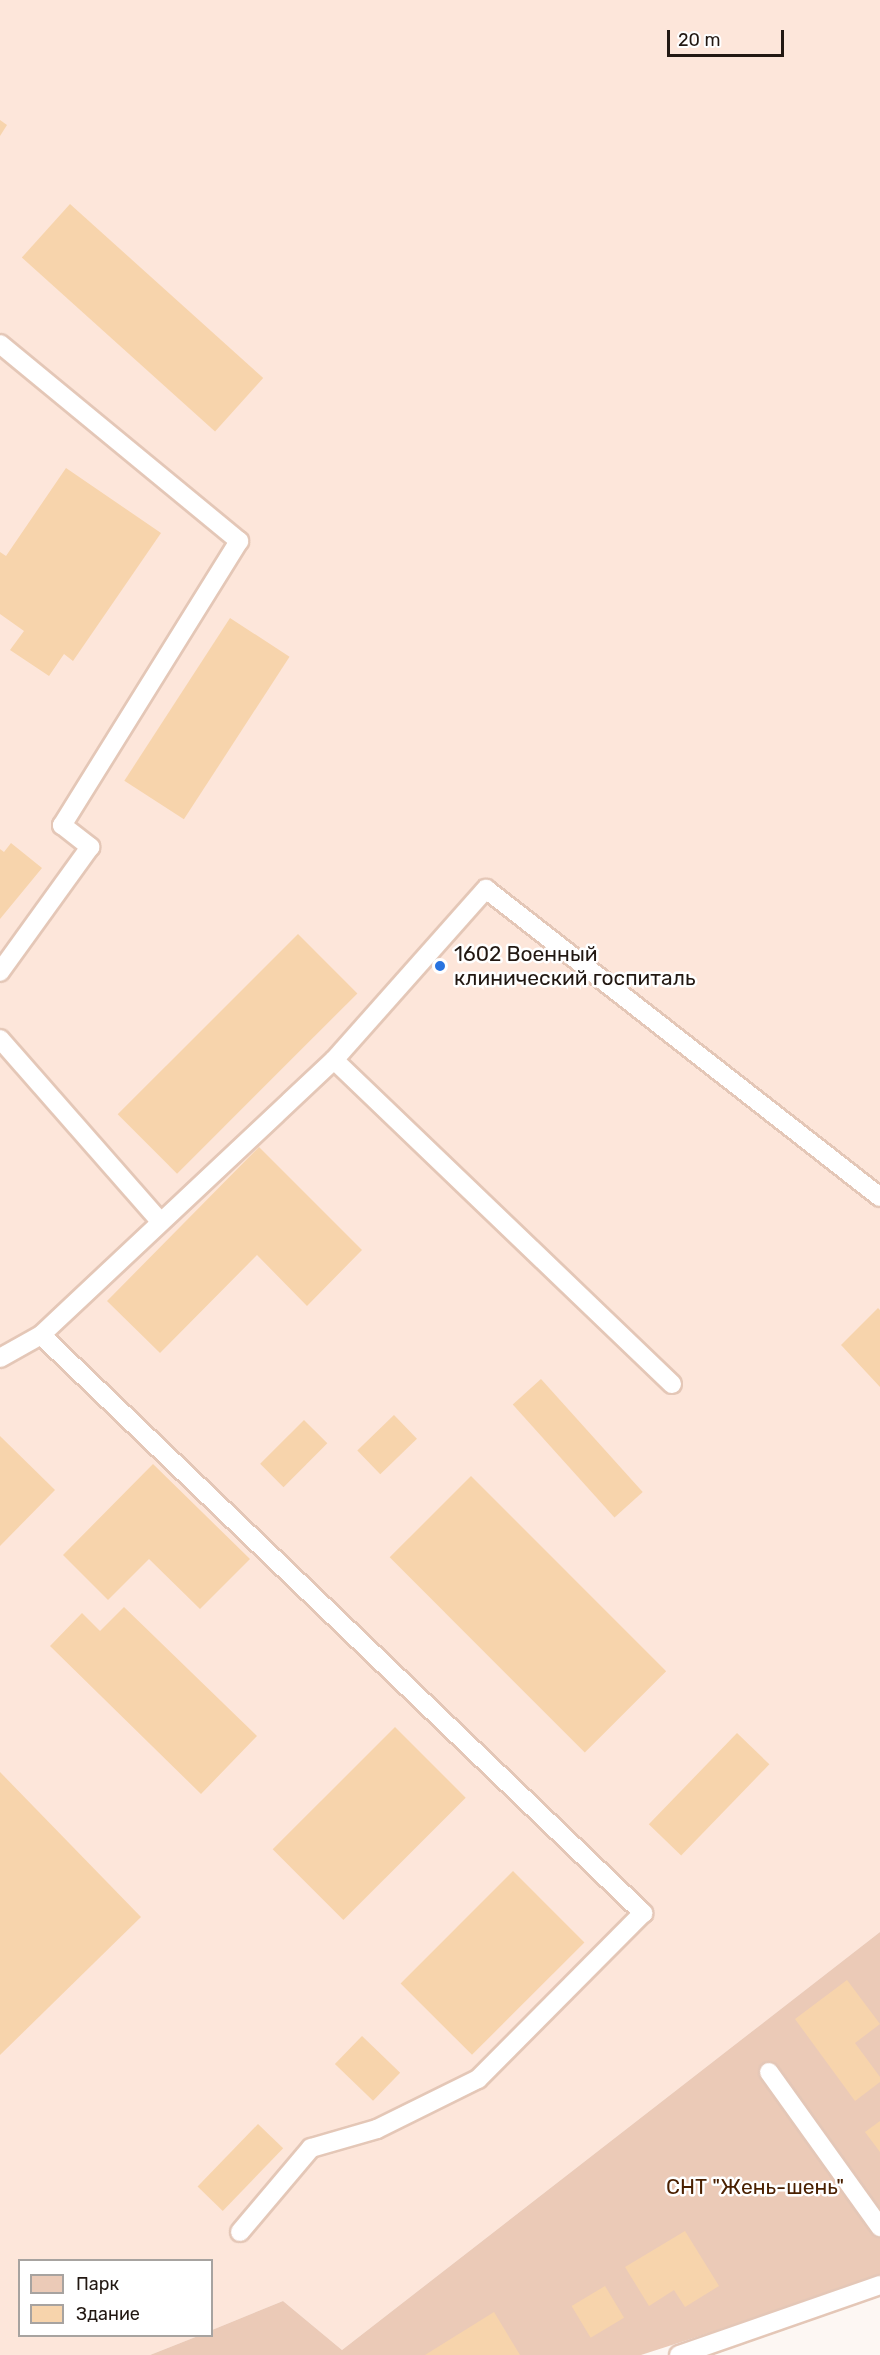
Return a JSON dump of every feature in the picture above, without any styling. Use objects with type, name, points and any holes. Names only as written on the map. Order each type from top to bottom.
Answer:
[{"type":"lane","points":[[0,344],[239,541],[62,825],[90,847],[0,972]]},
{"type":"lane","points":[[0,1358],[41,1335],[159,1220],[334,1060],[486,889],[880,1197]]},
{"type":"lane","points":[[0,1039],[159,1220]]},
{"type":"lane","points":[[334,1060],[672,1384]]},
{"type":"lane","points":[[41,1335],[643,1913],[478,2079],[376,2129],[311,2148],[240,2232]]},
{"type":"lane","points":[[769,2072],[880,2227]]},
{"type":"lane","points":[[679,2355],[880,2285]]},
{"type":"shaded area","name":"1602 Военный клинический госпиталь","points":[[0,0],[880,0],[880,1932],[342,2350],[283,2301],[213,2330],[213,2259],[18,2259],[18,2337],[195,2337],[150,2355],[0,2355]]},
{"type":"green space","name":"СНТ \"Жень-шень\"","points":[[880,1932],[880,2278],[641,2355],[150,2355],[195,2337],[213,2337],[213,2330],[283,2301],[342,2350]]},
{"type":"building","points":[[0,120],[7,125],[0,136]]},
{"type":"building","points":[[70,204],[263,378],[215,431],[22,258]]},
{"type":"building","points":[[66,468],[161,533],[73,661],[64,654],[49,676],[10,650],[24,631],[0,614],[0,552],[6,556]]},
{"type":"building","points":[[230,618],[290,657],[184,819],[124,781]]},
{"type":"building","points":[[11,843],[42,868],[0,919],[0,849],[4,852]]},
{"type":"building","points":[[298,934],[357,993],[177,1174],[118,1114]]},
{"type":"building","points":[[259,1147],[362,1250],[307,1306],[257,1255],[160,1353],[107,1301]]},
{"type":"building","points":[[878,1308],[880,1310],[880,1387],[841,1345]]},
{"type":"building","points":[[541,1379],[643,1492],[614,1517],[513,1404]]},
{"type":"building","points":[[394,1415],[417,1439],[380,1474],[357,1450]]},
{"type":"building","points":[[304,1420],[327,1443],[283,1487],[260,1464]]},
{"type":"building","points":[[0,1436],[55,1490],[0,1546]]},
{"type":"building","points":[[153,1464],[250,1559],[200,1609],[149,1559],[108,1600],[63,1555]]},
{"type":"building","points":[[471,1476],[666,1671],[585,1752],[390,1557]]},
{"type":"building","points":[[124,1607],[257,1736],[201,1794],[50,1646],[82,1613],[100,1631]]},
{"type":"building","points":[[395,1727],[466,1798],[343,1920],[273,1849]]},
{"type":"building","points":[[737,1733],[769,1764],[681,1856],[649,1824]]},
{"type":"building","points":[[0,1772],[141,1917],[0,2055]]},
{"type":"building","points":[[513,1871],[584,1942],[472,2055],[401,1983]]},
{"type":"building","points":[[847,1980],[880,2024],[855,2043],[880,2077],[880,2082],[855,2101],[795,2019]]},
{"type":"building","points":[[362,2036],[400,2073],[373,2101],[335,2064]]},
{"type":"building","points":[[880,2121],[880,2152],[865,2132]]},
{"type":"building","points":[[258,2124],[283,2148],[223,2211],[198,2187]]},
{"type":"building","points":[[685,2231],[719,2286],[685,2307],[674,2290],[649,2306],[625,2267]]},
{"type":"building","points":[[605,2286],[624,2318],[591,2338],[572,2306]]},
{"type":"building","points":[[494,2312],[520,2355],[425,2355]]},
{"type":"place","name":"1602 Военный клинический госпиталь","points":[[440,966]]}]
